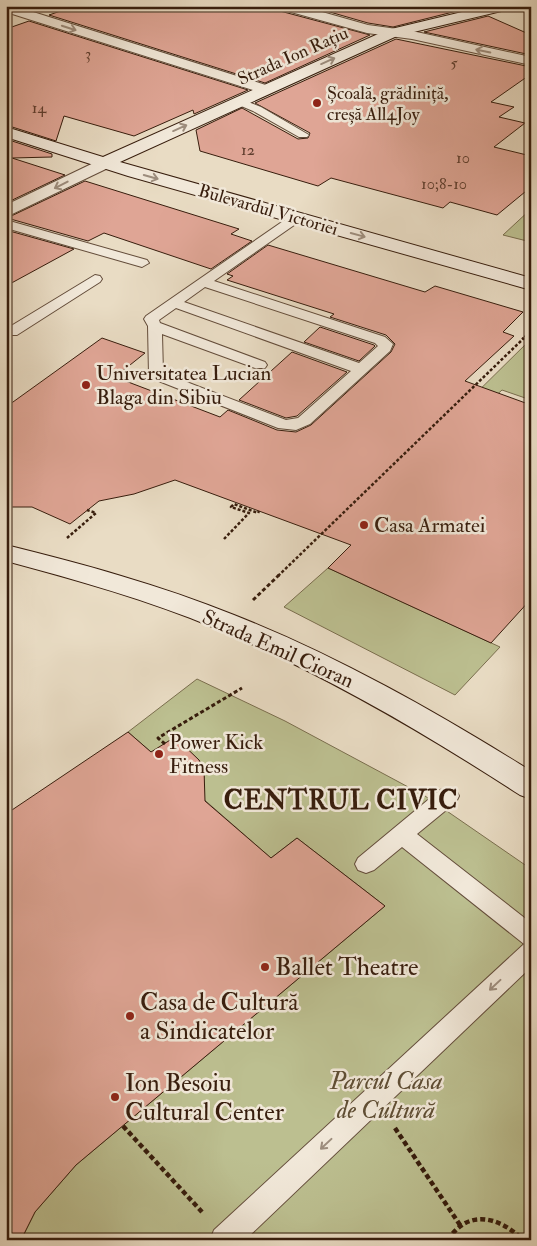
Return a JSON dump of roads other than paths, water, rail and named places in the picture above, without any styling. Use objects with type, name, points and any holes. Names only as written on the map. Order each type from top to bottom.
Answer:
[{"type":"street","points":[[284,6],[367,29],[412,35],[531,61]]},
{"type":"street","name":"Strada Ion Rațiu","points":[[6,212],[104,163],[392,33],[506,6]]},
{"type":"street","points":[[6,8],[264,90]]},
{"type":"street","name":"Bulevardul Victoriei","points":[[6,132],[104,163],[531,284]]},
{"type":"street","name":"Strada Emil Cioran","points":[[6,553],[96,577],[174,603],[252,633],[388,699],[474,750],[531,787]]},
{"type":"lane","points":[[238,101],[257,109],[303,135]]},
{"type":"lane","points":[[203,282],[362,334],[386,344],[385,348],[304,421],[296,425],[284,425],[156,375],[155,326],[151,319],[203,282],[296,218]]},
{"type":"lane","points":[[6,224],[142,263]]},
{"type":"lane","points":[[8,332],[95,279]]},
{"type":"lane","points":[[174,303],[361,369]]},
{"type":"lane","points":[[155,326],[260,364]]},
{"type":"lane","points":[[366,864],[448,796]]},
{"type":"lane","points":[[400,834],[531,936]]},
{"type":"lane","points":[[226,1239],[531,952]]},
{"type":"place","name":"Școală, grădiniță, creșă All4Joy","points":[[317,103]]},
{"type":"place","name":"Universitatea Lucian Blaga din Sibiu","points":[[86,385]]},
{"type":"place","name":"Casa Armatei","points":[[364,525]]},
{"type":"place","name":"Power Kick Fitness","points":[[159,754]]},
{"type":"place","name":"Ballet Theatre","points":[[265,967]]},
{"type":"place","name":"Casa de Cultură a Sindicatelor","points":[[130,1016]]},
{"type":"place","name":"Ion Besoiu Cultural Center","points":[[115,1097]]},
{"type":"district","name":"CENTRUL CIVIC","points":[[341,801]]},
{"type":"park label","name":"Parcul Casa de Cultură","points":[[386,1096]]}]
